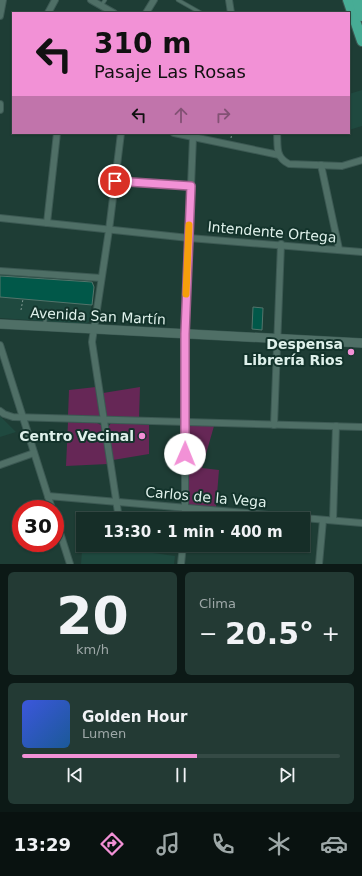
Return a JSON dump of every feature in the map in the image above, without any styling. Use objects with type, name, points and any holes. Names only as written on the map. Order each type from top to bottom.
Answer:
[{"type":"main road","points":[[348,0],[362,41]]},
{"type":"main road","points":[[357,0],[362,16]]},
{"type":"main road","name":"Avenida San Martín","points":[[0,324],[362,343]]},
{"type":"street","points":[[0,16],[3,0]]},
{"type":"street","points":[[49,12],[56,0]]},
{"type":"street","points":[[91,0],[103,3],[113,12]]},
{"type":"street","points":[[147,12],[154,0]]},
{"type":"street","points":[[229,0],[231,12]]},
{"type":"street","points":[[0,104],[0,110]]},
{"type":"street","points":[[47,224],[57,134]]},
{"type":"street","points":[[118,512],[92,342],[109,230],[121,134]]},
{"type":"street","points":[[183,134],[279,155]]},
{"type":"street","points":[[277,134],[279,155],[282,160],[289,164],[342,166],[362,160]]},
{"type":"street","points":[[184,512],[185,334],[193,137]]},
{"type":"street","points":[[321,165],[339,249]]},
{"type":"street","points":[[115,181],[191,186]]},
{"type":"street","name":"Intendente Ortega","points":[[0,218],[189,238],[281,244],[362,252]]},
{"type":"street","points":[[274,425],[281,244]]},
{"type":"street","points":[[0,271],[101,278]]},
{"type":"street","points":[[0,345],[49,500]]},
{"type":"street","points":[[0,411],[13,417],[23,418],[362,427]]},
{"type":"street","points":[[333,520],[336,426]]},
{"type":"street","points":[[0,465],[34,453]]},
{"type":"street","name":"Carlos de la Vega","points":[[48,496],[362,523]]},
{"type":"street","points":[[320,564],[323,520]]},
{"type":"street","points":[[64,545],[70,564]]},
{"type":"street","points":[[181,564],[182,552]]},
{"type":"lane","points":[[178,0],[199,12]]},
{"type":"lane","points":[[45,312],[45,327]]},
{"type":"path","points":[[22,310],[23,299]]},
{"type":"shaded area","points":[[362,90],[362,126],[350,130],[350,94]]},
{"type":"shaded area","points":[[0,274],[92,282],[94,287],[89,322],[85,324],[0,318]]},
{"type":"shaded area","points":[[96,387],[100,412],[99,416],[68,416],[69,390]]},
{"type":"shaded area","points":[[140,387],[139,418],[107,416],[103,393]]},
{"type":"shaded area","points":[[0,416],[16,432],[0,437]]},
{"type":"shaded area","points":[[68,422],[97,423],[101,425],[108,464],[66,466]]},
{"type":"shaded area","points":[[112,422],[149,425],[149,454],[113,460],[108,427]]},
{"type":"shaded area","points":[[192,425],[214,426],[202,468],[219,470],[216,507],[190,505],[187,501],[189,427]]},
{"type":"shaded area","points":[[82,552],[146,552],[175,556],[174,564],[81,564]]},
{"type":"building","points":[[0,276],[92,282],[94,287],[92,305],[0,297]]},
{"type":"building","points":[[253,307],[263,308],[262,330],[252,329]]},
{"type":"slow traffic","points":[[186,294],[189,225]]},
{"type":"place","name":"Despensa Librería Rios","points":[[351,352]]},
{"type":"place","name":"Centro Vecinal","points":[[142,436]]},
{"type":"route","points":[[115,181],[191,186],[185,334],[185,454]]}]
